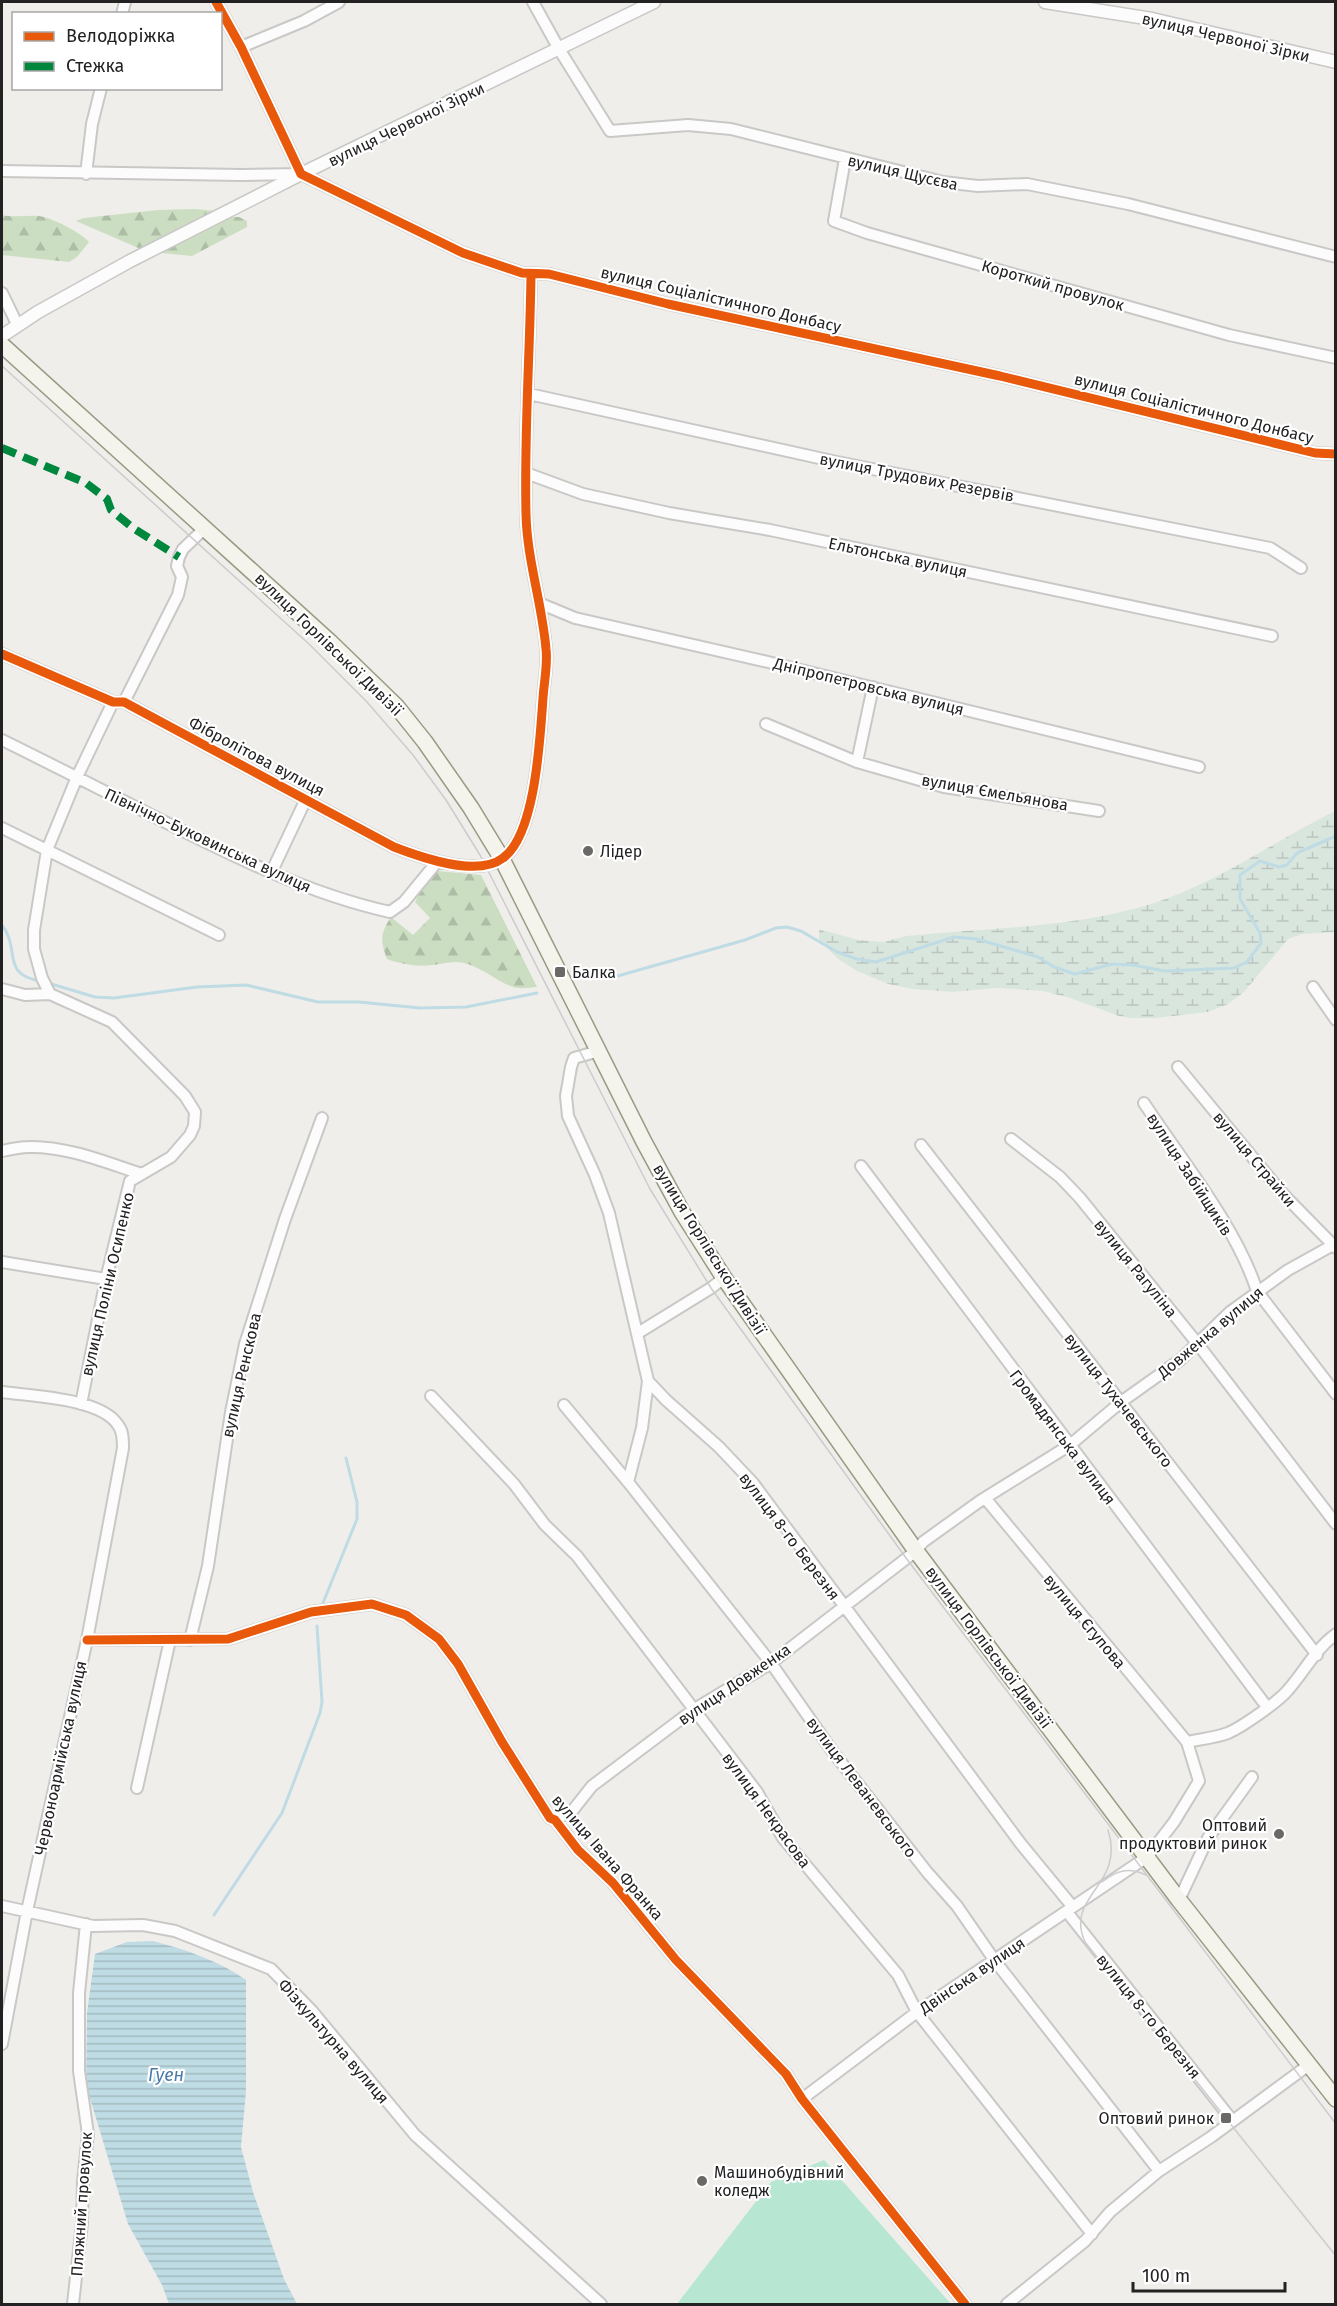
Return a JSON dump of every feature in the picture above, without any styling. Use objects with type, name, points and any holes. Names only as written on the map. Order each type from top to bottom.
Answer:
[{"type":"main road","name":"вулиця Горлівської Дивізії","points":[[2,345],[339,650],[397,707],[452,778],[502,860],[666,1182],[724,1278],[916,1551],[1179,1900],[1310,2064],[1335,2099]]},
{"type":"street","points":[[241,47],[304,21],[339,2]]},
{"type":"street","points":[[533,2],[559,49]]},
{"type":"street","name":"вулиця Червоної Зірки","points":[[2,336],[18,324],[130,261],[654,2]]},
{"type":"street","name":"вулиця Червоної Зірки","points":[[1045,2],[1152,19],[1335,62]]},
{"type":"street","points":[[2,171],[86,174],[302,174],[241,47],[222,13]]},
{"type":"street","name":"вулиця Щусєва","points":[[559,49],[610,131],[688,125],[731,129],[961,186],[1027,184],[1117,202],[1335,257]]},
{"type":"street","points":[[86,174],[92,124],[100,90]]},
{"type":"street","name":"Короткий провулок","points":[[845,159],[834,221],[867,233],[1229,335],[1335,358]]},
{"type":"street","name":"вулиця Соціалістичного Донбасу","points":[[302,174],[463,253],[522,273],[549,274],[668,304],[1000,376],[1315,453],[1335,454]]},
{"type":"street","points":[[502,860],[511,851],[525,820],[538,758],[547,651],[529,560],[526,514],[531,274]]},
{"type":"street","points":[[2,293],[18,324]]},
{"type":"street","name":"вулиця Трудових Резервів","points":[[528,394],[837,462],[1270,548],[1301,568]]},
{"type":"street","name":"Ельтонська вулиця","points":[[526,473],[583,494],[647,508],[770,530],[1272,636]]},
{"type":"street","points":[[46,987],[34,949],[34,930],[47,850],[77,777],[178,595],[182,577],[177,566],[179,557],[183,549],[205,528]]},
{"type":"street","name":"Дніпропетровська вулиця","points":[[539,603],[575,618],[873,687],[1199,767]]},
{"type":"street","name":"Фібролітова вулиця","points":[[2,654],[119,702],[394,847],[437,862],[471,866],[502,860]]},
{"type":"street","points":[[857,762],[873,687]]},
{"type":"street","name":"вулиця Ємельянова","points":[[766,724],[857,762],[944,786],[1099,811]]},
{"type":"street","name":"Північно-Буковинська вулиця","points":[[2,740],[272,873],[320,892],[390,912],[404,902],[437,862]]},
{"type":"street","points":[[272,873],[306,799]]},
{"type":"street","points":[[2,828],[219,935]]},
{"type":"street","name":"вулиця Поліни Осипенко","points":[[2,989],[25,994],[46,987],[112,1022],[185,1096],[195,1112],[194,1126],[182,1146],[171,1157],[130,1181],[106,1279],[81,1404]]},
{"type":"street","points":[[1313,987],[1335,1020]]},
{"type":"street","points":[[599,1051],[574,1058],[567,1105],[568,1116],[595,1175],[609,1213],[648,1381],[642,1428],[628,1482]]},
{"type":"street","name":"вулиця Страйки","points":[[1178,1067],[1281,1193],[1334,1246]]},
{"type":"street","name":"вулиця Забійщиків","points":[[1144,1103],[1212,1203],[1251,1272],[1257,1291],[1335,1394]]},
{"type":"street","name":"вулиця Ренскова","points":[[190,1640],[208,1566],[231,1412],[245,1344],[285,1219],[322,1118]]},
{"type":"street","name":"вулиця Рагуліна","points":[[1011,1139],[1060,1177],[1080,1198],[1197,1343],[1335,1524]]},
{"type":"street","name":"вулиця Тухачевського","points":[[921,1145],[1317,1655]]},
{"type":"street","points":[[2,1151],[28,1147],[69,1152],[142,1174]]},
{"type":"street","name":"Громадянська вулиця","points":[[861,1166],[1268,1707]]},
{"type":"street","name":"Довженка вулиця","points":[[916,1551],[923,1542],[985,1498],[1070,1445],[1121,1402],[1180,1360],[1230,1312],[1257,1291],[1288,1270],[1334,1246]]},
{"type":"street","points":[[2,1262],[106,1279]]},
{"type":"street","points":[[638,1333],[724,1278]]},
{"type":"street","name":"вулиця 8-го Березня","points":[[648,1381],[719,1447],[753,1483],[1021,1844],[1232,2120]]},
{"type":"street","points":[[2,1392],[81,1404]]},
{"type":"street","name":"вулиця Некрасова","points":[[431,1396],[514,1484],[544,1525],[577,1556],[757,1792],[783,1838],[898,1975],[917,2012],[1092,2234]]},
{"type":"street","name":"Червоноармійська вулиця","points":[[2,2044],[27,1911],[87,1640],[123,1448],[123,1436],[119,1425],[113,1418],[81,1404]]},
{"type":"street","name":"вулиця Леваневського","points":[[564,1405],[771,1663],[833,1752],[927,1872],[957,1906],[995,1961],[1159,2171]]},
{"type":"street","name":"вулиця Єгупова","points":[[985,1498],[1187,1742]]},
{"type":"street","name":"вулиця Довженка","points":[[555,1820],[573,1810],[592,1786],[693,1710],[771,1663],[916,1551]]},
{"type":"street","name":"вулиця Івана Франка","points":[[87,1640],[228,1639],[311,1612],[372,1604],[406,1615],[439,1639],[458,1664],[502,1742],[550,1818],[555,1820],[578,1851],[613,1883],[676,1960],[786,2074],[802,2099],[965,2304]]},
{"type":"street","points":[[1187,1742],[1228,1733],[1268,1707],[1286,1692],[1317,1655],[1324,1642],[1335,1634]]},
{"type":"street","points":[[137,1788],[170,1640]]},
{"type":"street","name":"Двінська вулиця","points":[[802,2099],[917,2012],[1147,1857],[1174,1822],[1199,1782],[1187,1742]]},
{"type":"street","points":[[1179,1900],[1208,1838],[1252,1777]]},
{"type":"street","name":"Фізкультурна вулиця","points":[[2,1906],[86,1924],[143,1925],[175,1931],[271,1969],[312,2011],[415,2135],[601,2304]]},
{"type":"street","name":"Пляжний провулок","points":[[73,2304],[82,2223],[83,2181],[88,2134],[79,2071],[80,1993],[86,1924]]},
{"type":"street","points":[[1007,2304],[1092,2234],[1110,2211],[1159,2171],[1310,2064]]},
{"type":"green space","points":[[158,210],[216,211],[143,250],[76,221],[84,218]]},
{"type":"green space","points":[[2,215],[45,217],[59,222],[89,242],[77,257],[69,262],[2,255]]},
{"type":"green space","points":[[230,217],[239,217],[247,221],[247,227],[192,256],[161,253]]},
{"type":"green space","points":[[1335,811],[1335,932],[1302,934],[1288,939],[1244,992],[1228,1004],[1208,1012],[1155,1018],[1131,1018],[1043,991],[997,988],[953,992],[913,989],[888,984],[857,971],[838,959],[819,940],[819,929],[859,940],[883,942],[906,936],[1061,923],[1121,912],[1151,904],[1199,885]]},
{"type":"green space","points":[[427,870],[481,875],[537,987],[513,987],[478,968],[460,962],[421,966],[387,959],[382,937],[391,917],[413,935],[430,918],[415,902],[423,886]]},
{"type":"green space","points":[[824,2160],[951,2304],[677,2304],[771,2182]]},
{"type":"water","name":"Гуен","points":[[153,1941],[201,1956],[246,1980],[246,2091],[241,2147],[253,2192],[284,2279],[297,2304],[169,2304],[162,2285],[128,2224],[86,2085],[87,2013],[95,1954],[127,1942]]},
{"type":"waterway","points":[[614,977],[745,940],[776,928],[787,927],[801,931],[837,952],[857,959],[876,962],[954,937],[977,939],[1038,957],[1054,967],[1075,974],[1112,964],[1165,971],[1234,968],[1247,962],[1261,943],[1260,933],[1240,899],[1240,875],[1260,861],[1279,867],[1287,865],[1297,853],[1336,836]]},
{"type":"waterway","points":[[2,925],[10,943],[13,960],[20,973],[28,978],[41,981]]},
{"type":"waterway","points":[[48,983],[95,997],[114,998],[197,987],[246,985],[318,1002],[359,1002],[420,1008],[466,1007],[537,993]]},
{"type":"waterway","points":[[323,1603],[357,1519],[357,1502],[346,1458]]},
{"type":"waterway","points":[[214,1915],[282,1813],[320,1713],[322,1702],[317,1626]]},
{"type":"tram line","points":[[2,366],[309,644],[367,702],[413,755],[446,800],[480,855],[650,1189],[711,1288],[906,1558],[1336,2124]]},
{"type":"tram line","points":[[1108,1830],[1111,1849],[1109,1865],[1082,1913],[1081,1926],[1085,1942],[1336,2256]]},
{"type":"tram line","points":[[1102,1882],[1123,1871],[1134,1871],[1146,1875]]},
{"type":"marked path","points":[[2,448],[86,483],[107,499],[111,510],[133,528],[179,557]]},
{"type":"cycle path","points":[[216,2],[222,12]]},
{"type":"cycle path","points":[[222,13],[241,47],[301,174],[463,253],[522,273],[549,274],[668,304],[1000,376],[1315,453],[1336,454]]},
{"type":"cycle path","points":[[2,654],[113,702],[124,702],[394,847],[418,856],[464,866],[492,864],[503,858],[514,846],[523,828],[529,807],[538,759],[547,661],[529,548],[526,514],[531,274]]},
{"type":"cycle path","points":[[87,1640],[228,1639],[311,1612],[372,1604],[406,1615],[439,1639],[458,1664],[502,1742],[550,1818],[555,1820],[578,1850],[613,1883],[676,1960],[786,2074],[802,2099],[965,2304]]},
{"type":"place","name":"Лідер","points":[[588,851]]},
{"type":"place","name":"Балка","points":[[560,972]]},
{"type":"place","name":"Оптовий продуктовий ринок","points":[[1279,1834]]},
{"type":"place","name":"Оптовий ринок","points":[[1226,2118]]},
{"type":"place","name":"Машинобудівний коледж","points":[[702,2181]]}]
